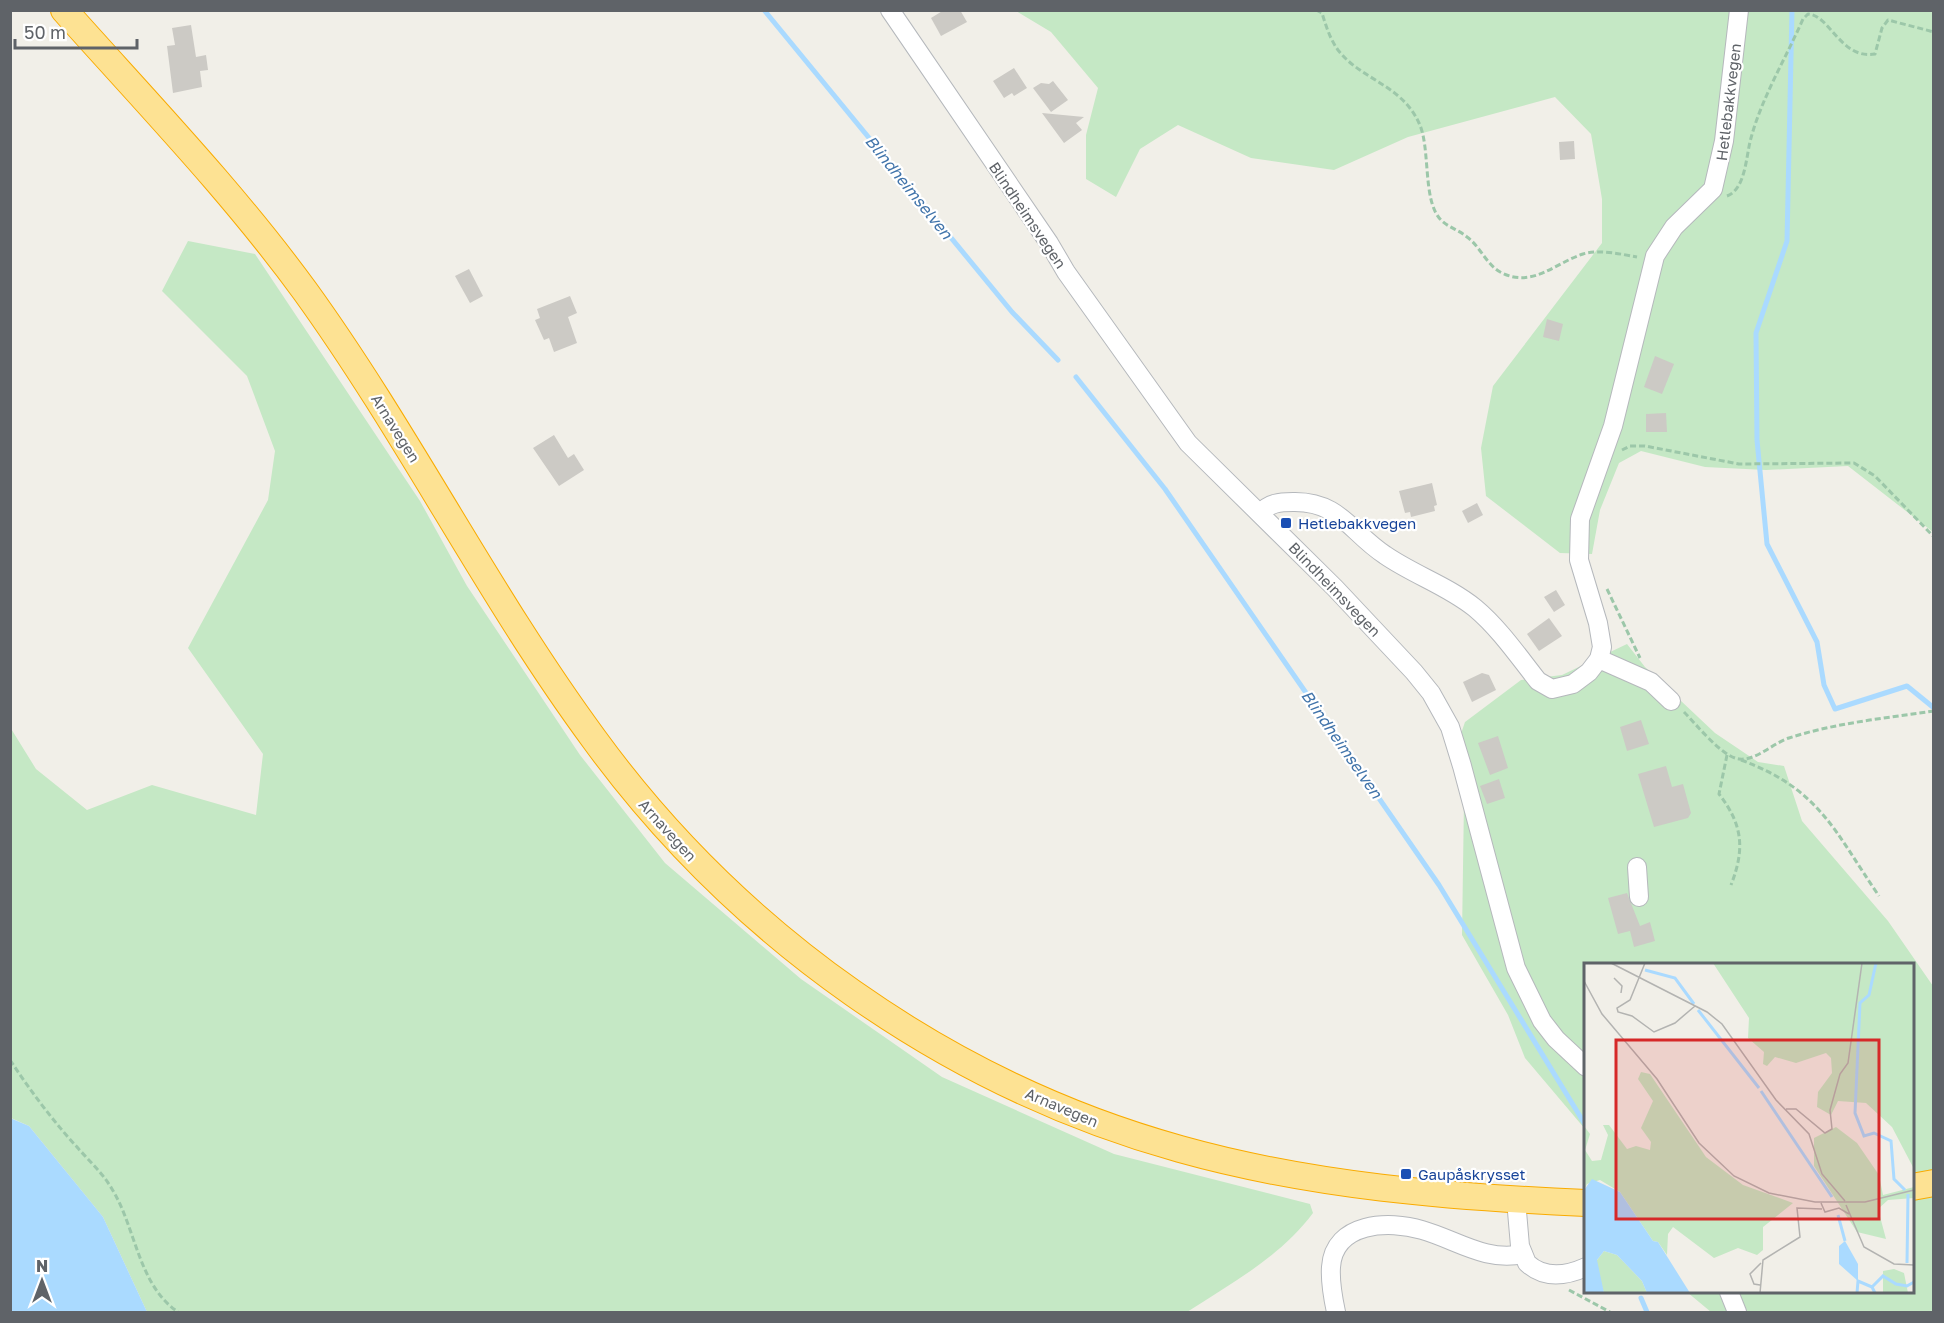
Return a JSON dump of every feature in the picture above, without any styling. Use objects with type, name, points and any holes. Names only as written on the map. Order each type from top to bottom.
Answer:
[{"type":"highway","name":"Arnavegen","points":[[64,10],[228,194],[304,290],[404,439],[524,637],[613,765],[652,813],[703,867],[796,950],[875,1009],[966,1062],[1046,1102],[1131,1134],[1231,1162],[1323,1180],[1420,1193],[1584,1203]]},
{"type":"highway","points":[[1914,1187],[1934,1183]]},
{"type":"street","name":"Blindheimsvegen","points":[[890,10],[1049,243],[1066,272],[1170,421],[1207,464],[1260,513],[1414,672],[1442,712],[1462,766],[1516,968],[1542,1021],[1556,1039],[1584,1065]]},
{"type":"street","name":"Hetlebakkvegen","points":[[1599,659],[1602,647],[1598,623],[1583,579],[1580,519],[1613,426],[1653,262],[1660,244],[1674,226],[1711,192],[1720,168],[1739,10]]},
{"type":"street","points":[[1260,513],[1273,503],[1307,502],[1335,512],[1383,554],[1477,610],[1538,681],[1547,688],[1559,689],[1572,684],[1589,672],[1599,659],[1651,682],[1671,701]]},
{"type":"street","points":[[1637,867],[1639,897]]},
{"type":"street","points":[[1516,1200],[1523,1254],[1527,1263],[1537,1270],[1564,1275],[1584,1269]]},
{"type":"street","points":[[1336,1312],[1331,1267],[1334,1253],[1341,1240],[1355,1231],[1371,1226],[1402,1226],[1423,1230],[1479,1253],[1510,1257],[1523,1254]]},
{"type":"street","points":[[1729,1293],[1737,1312]]},
{"type":"path","points":[[1316,10],[1322,13],[1328,33],[1339,52],[1405,101],[1419,123],[1425,144],[1431,195],[1438,218],[1452,229],[1468,237],[1501,273],[1524,278],[1539,276],[1583,254],[1596,253],[1653,262]]},
{"type":"path","points":[[1711,192],[1727,196],[1736,190],[1760,110],[1803,19],[1808,14],[1815,15],[1839,41],[1867,55],[1875,54],[1882,28],[1888,20],[1934,32]]},
{"type":"path","points":[[1617,460],[1626,448],[1637,445],[1739,465],[1854,463],[1875,476],[1934,537]]},
{"type":"path","points":[[1604,583],[1651,682]]},
{"type":"path","points":[[1671,701],[1726,755],[1773,772],[1815,804],[1849,848],[1879,896]]},
{"type":"path","points":[[1739,759],[1754,757],[1767,747],[1787,738],[1812,731],[1934,711]]},
{"type":"path","points":[[1726,755],[1719,794],[1733,811],[1740,842],[1740,862],[1731,885]]},
{"type":"path","points":[[10,1060],[32,1093],[77,1148],[95,1165],[113,1190],[161,1298],[178,1312]]},
{"type":"path","points":[[1564,1275],[1564,1287],[1610,1312]]},
{"type":"green space","points":[[1016,11],[1933,11],[1933,532],[1848,466],[1766,470],[1705,467],[1641,451],[1619,463],[1600,510],[1592,554],[1560,553],[1486,496],[1481,448],[1493,386],[1602,243],[1602,199],[1591,134],[1555,97],[1408,137],[1334,170],[1251,158],[1178,125],[1140,149],[1116,197],[1086,179],[1086,135],[1098,88],[1051,32]]},
{"type":"green space","points":[[188,241],[255,254],[420,501],[467,586],[580,755],[665,863],[801,979],[942,1077],[1114,1154],[1310,1204],[1313,1213],[1300,1229],[1286,1243],[1238,1280],[1187,1312],[147,1312],[103,1217],[29,1126],[11,1118],[10,727],[36,769],[87,810],[152,785],[256,815],[263,754],[188,648],[268,500],[275,451],[247,376],[162,291]]},
{"type":"green space","points":[[1627,644],[1645,667],[1715,733],[1758,762],[1784,766],[1802,821],[1888,921],[1933,986],[1933,1312],[1711,1312],[1688,1293],[1914,1293],[1914,963],[1584,963],[1584,1128],[1525,1058],[1508,1015],[1462,935],[1464,800],[1452,760],[1465,722],[1521,680],[1562,675]]},
{"type":"water","points":[[10,1118],[29,1126],[103,1217],[147,1312],[11,1312]]},
{"type":"building","points":[[944,10],[960,10],[967,22],[941,36],[931,18]]},
{"type":"building","points":[[191,25],[196,57],[206,55],[208,70],[200,71],[202,87],[173,93],[167,46],[175,45],[172,28]]},
{"type":"building","points":[[1014,68],[1027,88],[1014,96],[1012,93],[1004,98],[993,81]]},
{"type":"building","points":[[1053,81],[1068,100],[1051,112],[1033,88],[1041,83],[1049,84]]},
{"type":"building","points":[[1042,113],[1084,117],[1076,123],[1082,130],[1064,143]]},
{"type":"building","points":[[1574,141],[1575,159],[1560,160],[1559,142]]},
{"type":"building","points":[[469,269],[483,296],[470,303],[455,276]]},
{"type":"building","points":[[570,296],[577,313],[568,317],[577,343],[554,352],[549,338],[544,340],[535,320],[540,318],[537,309]]},
{"type":"building","points":[[1547,319],[1563,324],[1559,341],[1543,337]]},
{"type":"building","points":[[1655,356],[1674,364],[1662,394],[1644,387]]},
{"type":"building","points":[[1666,413],[1667,432],[1646,432],[1646,414]]},
{"type":"building","points":[[554,435],[568,458],[574,454],[584,470],[559,486],[533,448]]},
{"type":"building","points":[[1432,483],[1437,505],[1434,506],[1435,511],[1411,517],[1410,512],[1405,513],[1399,491]]},
{"type":"building","points":[[1477,503],[1483,515],[1468,523],[1462,511]]},
{"type":"building","points":[[1556,590],[1565,605],[1554,612],[1544,597]]},
{"type":"building","points":[[1549,618],[1562,636],[1539,651],[1527,634]]},
{"type":"building","points":[[1482,673],[1489,675],[1496,690],[1472,702],[1463,682]]},
{"type":"building","points":[[1641,720],[1649,744],[1627,751],[1620,727]]},
{"type":"building","points":[[1498,736],[1508,768],[1490,775],[1478,743]]},
{"type":"building","points":[[1666,766],[1672,787],[1683,784],[1691,813],[1688,818],[1654,827],[1638,774]]},
{"type":"building","points":[[1499,779],[1505,798],[1487,804],[1480,786]]},
{"type":"building","points":[[1627,893],[1640,926],[1650,922],[1655,941],[1634,947],[1630,931],[1618,934],[1608,898]]},
{"type":"waterway","name":"Blindheimselven","points":[[764,10],[1012,312],[1058,360]]},
{"type":"waterway","points":[[1792,10],[1787,241],[1756,333],[1757,440],[1767,544],[1817,642],[1824,685],[1835,709],[1907,686],[1934,708]]},
{"type":"waterway","name":"Blindheimselven","points":[[1076,377],[1165,489],[1439,885],[1584,1123]]},
{"type":"waterway","name":"Blindheimselven","points":[[1641,1298],[1647,1312]]},
{"type":"place","name":"Hetlebakkvegen","points":[[1286,523]]},
{"type":"place","name":"Gaupåskrysset","points":[[1406,1174]]}]
